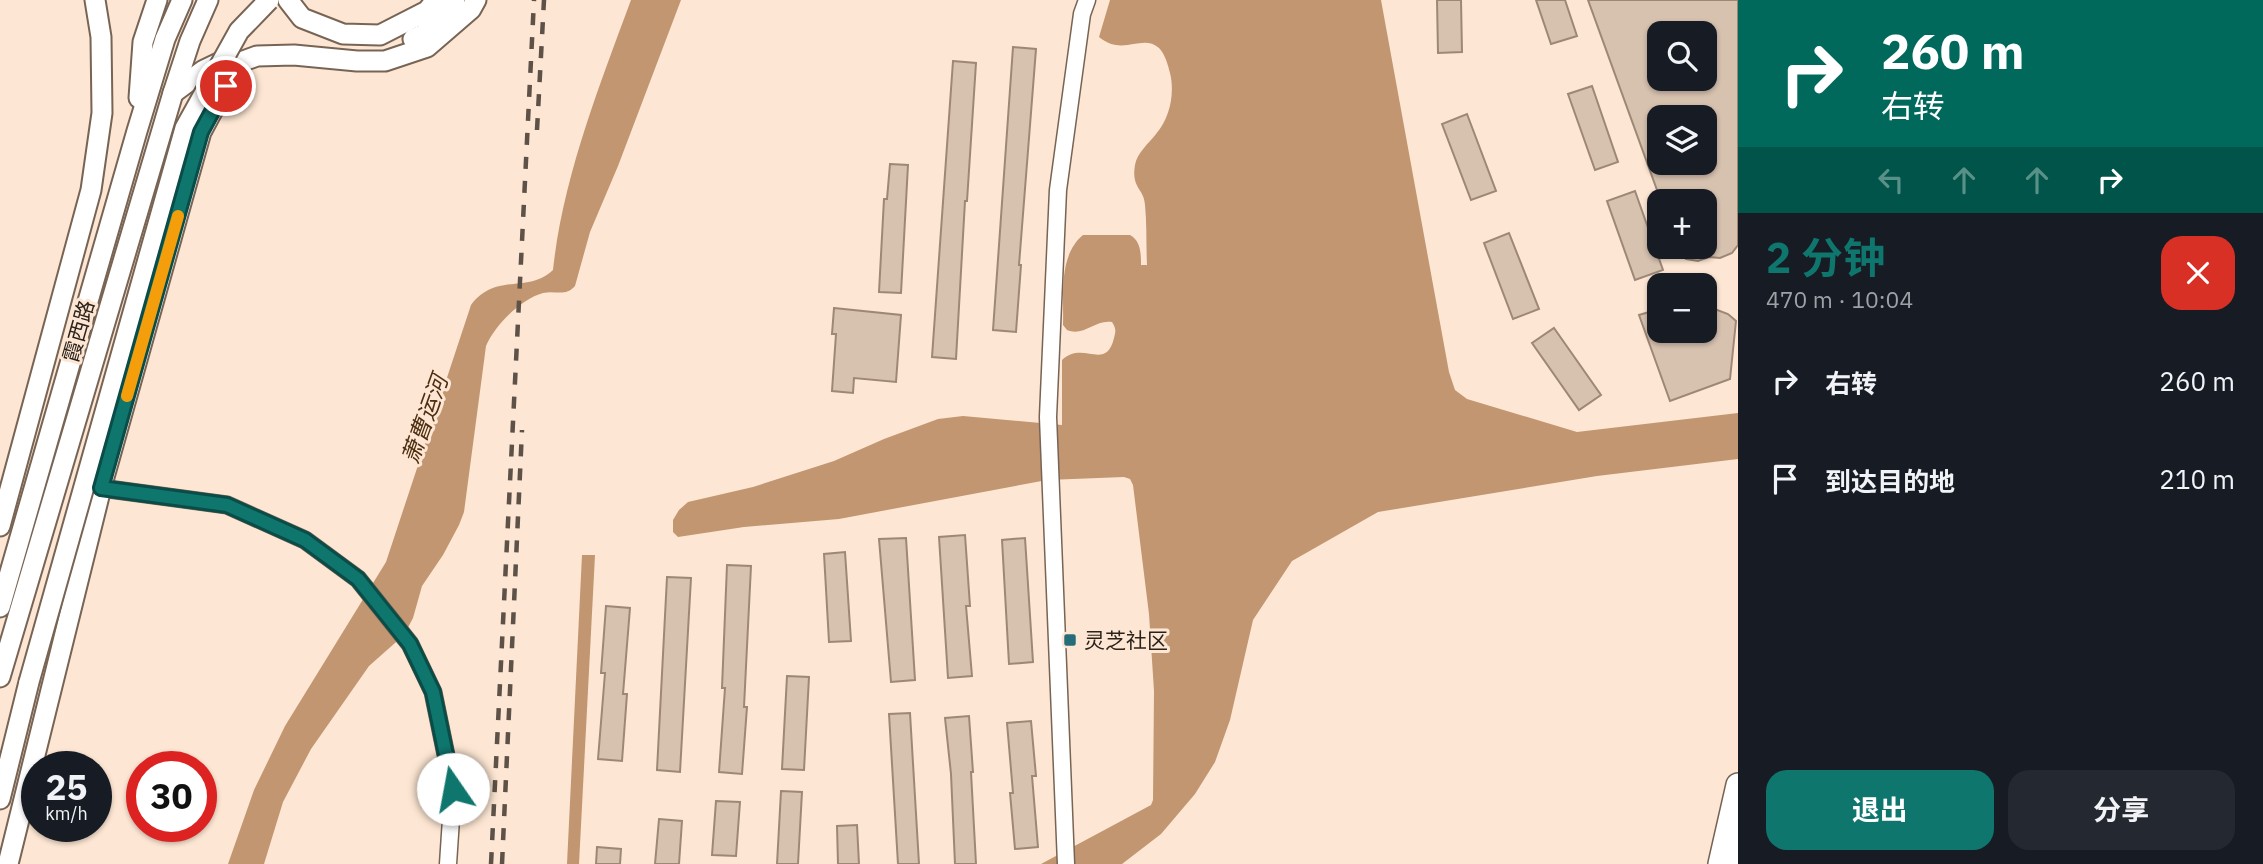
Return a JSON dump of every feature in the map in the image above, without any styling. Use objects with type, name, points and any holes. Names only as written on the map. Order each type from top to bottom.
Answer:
[{"type":"highway","points":[[1720,864],[1738,785]]},
{"type":"main road","points":[[0,526],[91,190],[102,113],[101,37],[95,0]]},
{"type":"main road","points":[[137,131],[143,42],[157,0]]},
{"type":"main road","name":"霞西路","points":[[0,607],[137,131],[165,39],[182,0]]},
{"type":"main road","name":"霞西路","points":[[0,677],[173,93],[190,41],[208,0]]},
{"type":"main road","points":[[0,799],[29,682],[185,128],[239,31],[269,0]]},
{"type":"main road","points":[[288,0],[302,18],[343,34],[380,35],[428,11],[436,0]]},
{"type":"main road","points":[[173,93],[204,70],[255,45],[294,45],[355,55],[383,51],[424,34],[456,0]]},
{"type":"main road","points":[[8,864],[101,488],[201,132],[238,63],[257,56],[294,55],[386,61],[428,47],[471,9],[476,0]]},
{"type":"main road","points":[[1732,864],[1738,845]]},
{"type":"street","points":[[1066,864],[1048,417],[1058,190],[1082,14],[1087,0]]},
{"type":"street","points":[[101,488],[227,505],[305,540],[358,579],[410,644],[433,692],[453,789],[448,864]]},
{"type":"shaded area","points":[[631,0],[681,0],[590,232],[575,286],[568,291],[547,292],[526,301],[510,314],[490,338],[486,346],[464,512],[443,555],[422,586],[413,618],[404,635],[369,666],[311,749],[283,802],[264,864],[228,864],[254,790],[285,726],[386,562],[471,305],[491,289],[533,281],[553,270],[574,167]]},
{"type":"shaded area","points":[[1110,0],[1381,0],[1449,372],[1455,390],[1467,399],[1577,432],[1738,413],[1738,459],[1597,476],[1378,512],[1292,561],[1253,620],[1230,720],[1215,762],[1195,794],[1161,834],[1122,864],[1041,864],[1151,805],[1153,800],[1154,691],[1149,614],[1133,485],[1130,479],[1047,480],[839,519],[744,527],[678,537],[673,532],[673,520],[688,502],[753,487],[834,461],[938,419],[963,416],[1062,425],[1062,360],[1078,353],[1105,353],[1110,348],[1115,331],[1112,322],[1073,332],[1063,325],[1064,277],[1069,254],[1083,235],[1130,235],[1138,244],[1141,265],[1147,265],[1145,205],[1136,184],[1135,165],[1141,152],[1165,121],[1171,97],[1170,73],[1165,56],[1159,48],[1146,43],[1116,45],[1099,37]]},
{"type":"shaded area","points":[[582,555],[595,555],[579,864],[567,864]]},
{"type":"building","points":[[1437,0],[1461,0],[1462,52],[1438,53]]},
{"type":"building","points":[[1536,0],[1565,0],[1577,36],[1551,44]]},
{"type":"building","points":[[1588,0],[1738,0],[1738,245],[1732,253],[1717,258],[1717,189],[1657,189],[1652,175],[1717,175],[1717,105],[1647,105],[1647,162]]},
{"type":"building","points":[[1013,47],[1036,49],[1016,332],[993,330]]},
{"type":"building","points":[[953,61],[976,63],[956,359],[932,357]]},
{"type":"building","points":[[1592,86],[1618,162],[1595,170],[1568,94]]},
{"type":"building","points":[[1467,114],[1496,191],[1471,200],[1442,124]]},
{"type":"building","points":[[890,164],[908,165],[901,293],[879,292],[884,199],[887,199]]},
{"type":"building","points":[[1635,191],[1647,225],[1647,259],[1659,259],[1663,270],[1647,273],[1647,276],[1635,280],[1607,201]]},
{"type":"building","points":[[1509,233],[1539,309],[1513,319],[1484,243]]},
{"type":"building","points":[[834,308],[901,315],[896,382],[854,378],[853,393],[832,391],[836,334],[832,334]]},
{"type":"building","points":[[1717,310],[1728,314],[1736,321],[1730,379],[1670,401],[1649,343],[1717,343]]},
{"type":"building","points":[[1647,313],[1647,337],[1639,315]]},
{"type":"building","points":[[1554,328],[1601,395],[1579,410],[1532,343]]},
{"type":"building","points":[[965,535],[970,606],[966,606],[972,676],[948,678],[939,537]]},
{"type":"building","points":[[906,538],[915,680],[891,682],[879,539]]},
{"type":"building","points":[[1025,538],[1033,662],[1009,664],[1002,540]]},
{"type":"building","points":[[845,552],[851,641],[829,642],[824,554]]},
{"type":"building","points":[[727,565],[751,566],[742,774],[719,772],[725,688],[722,688]]},
{"type":"building","points":[[667,577],[691,578],[680,772],[657,770]]},
{"type":"building","points":[[606,606],[630,608],[623,694],[627,694],[622,761],[598,759],[605,673],[601,673]]},
{"type":"building","points":[[787,676],[809,677],[804,770],[782,769]]},
{"type":"building","points":[[910,713],[919,864],[898,864],[889,714]]},
{"type":"building","points":[[969,716],[976,864],[955,864],[951,774],[945,718]]},
{"type":"building","points":[[1031,721],[1038,847],[1015,849],[1007,723]]},
{"type":"building","points":[[781,791],[802,792],[798,864],[777,864]]},
{"type":"building","points":[[716,801],[740,802],[736,856],[712,855]]},
{"type":"building","points":[[659,819],[682,821],[679,864],[655,864]]},
{"type":"building","points":[[857,825],[859,864],[838,864],[837,826]]},
{"type":"building","points":[[597,847],[621,849],[620,864],[596,864]]},
{"type":"railway","points":[[491,864],[534,0]]},
{"type":"railway","points":[[537,130],[544,0]]},
{"type":"railway","points":[[502,864],[522,430]]},
{"type":"slow traffic","points":[[127,396],[178,216]]},
{"type":"place","name":"灵芝社区","points":[[1070,640]]},
{"type":"route","points":[[226,86],[201,132],[101,488],[227,505],[305,540],[358,579],[410,644],[433,692],[453,789]]},
{"type":"water label","name":"萧曹运河","points":[[424,419]]}]
